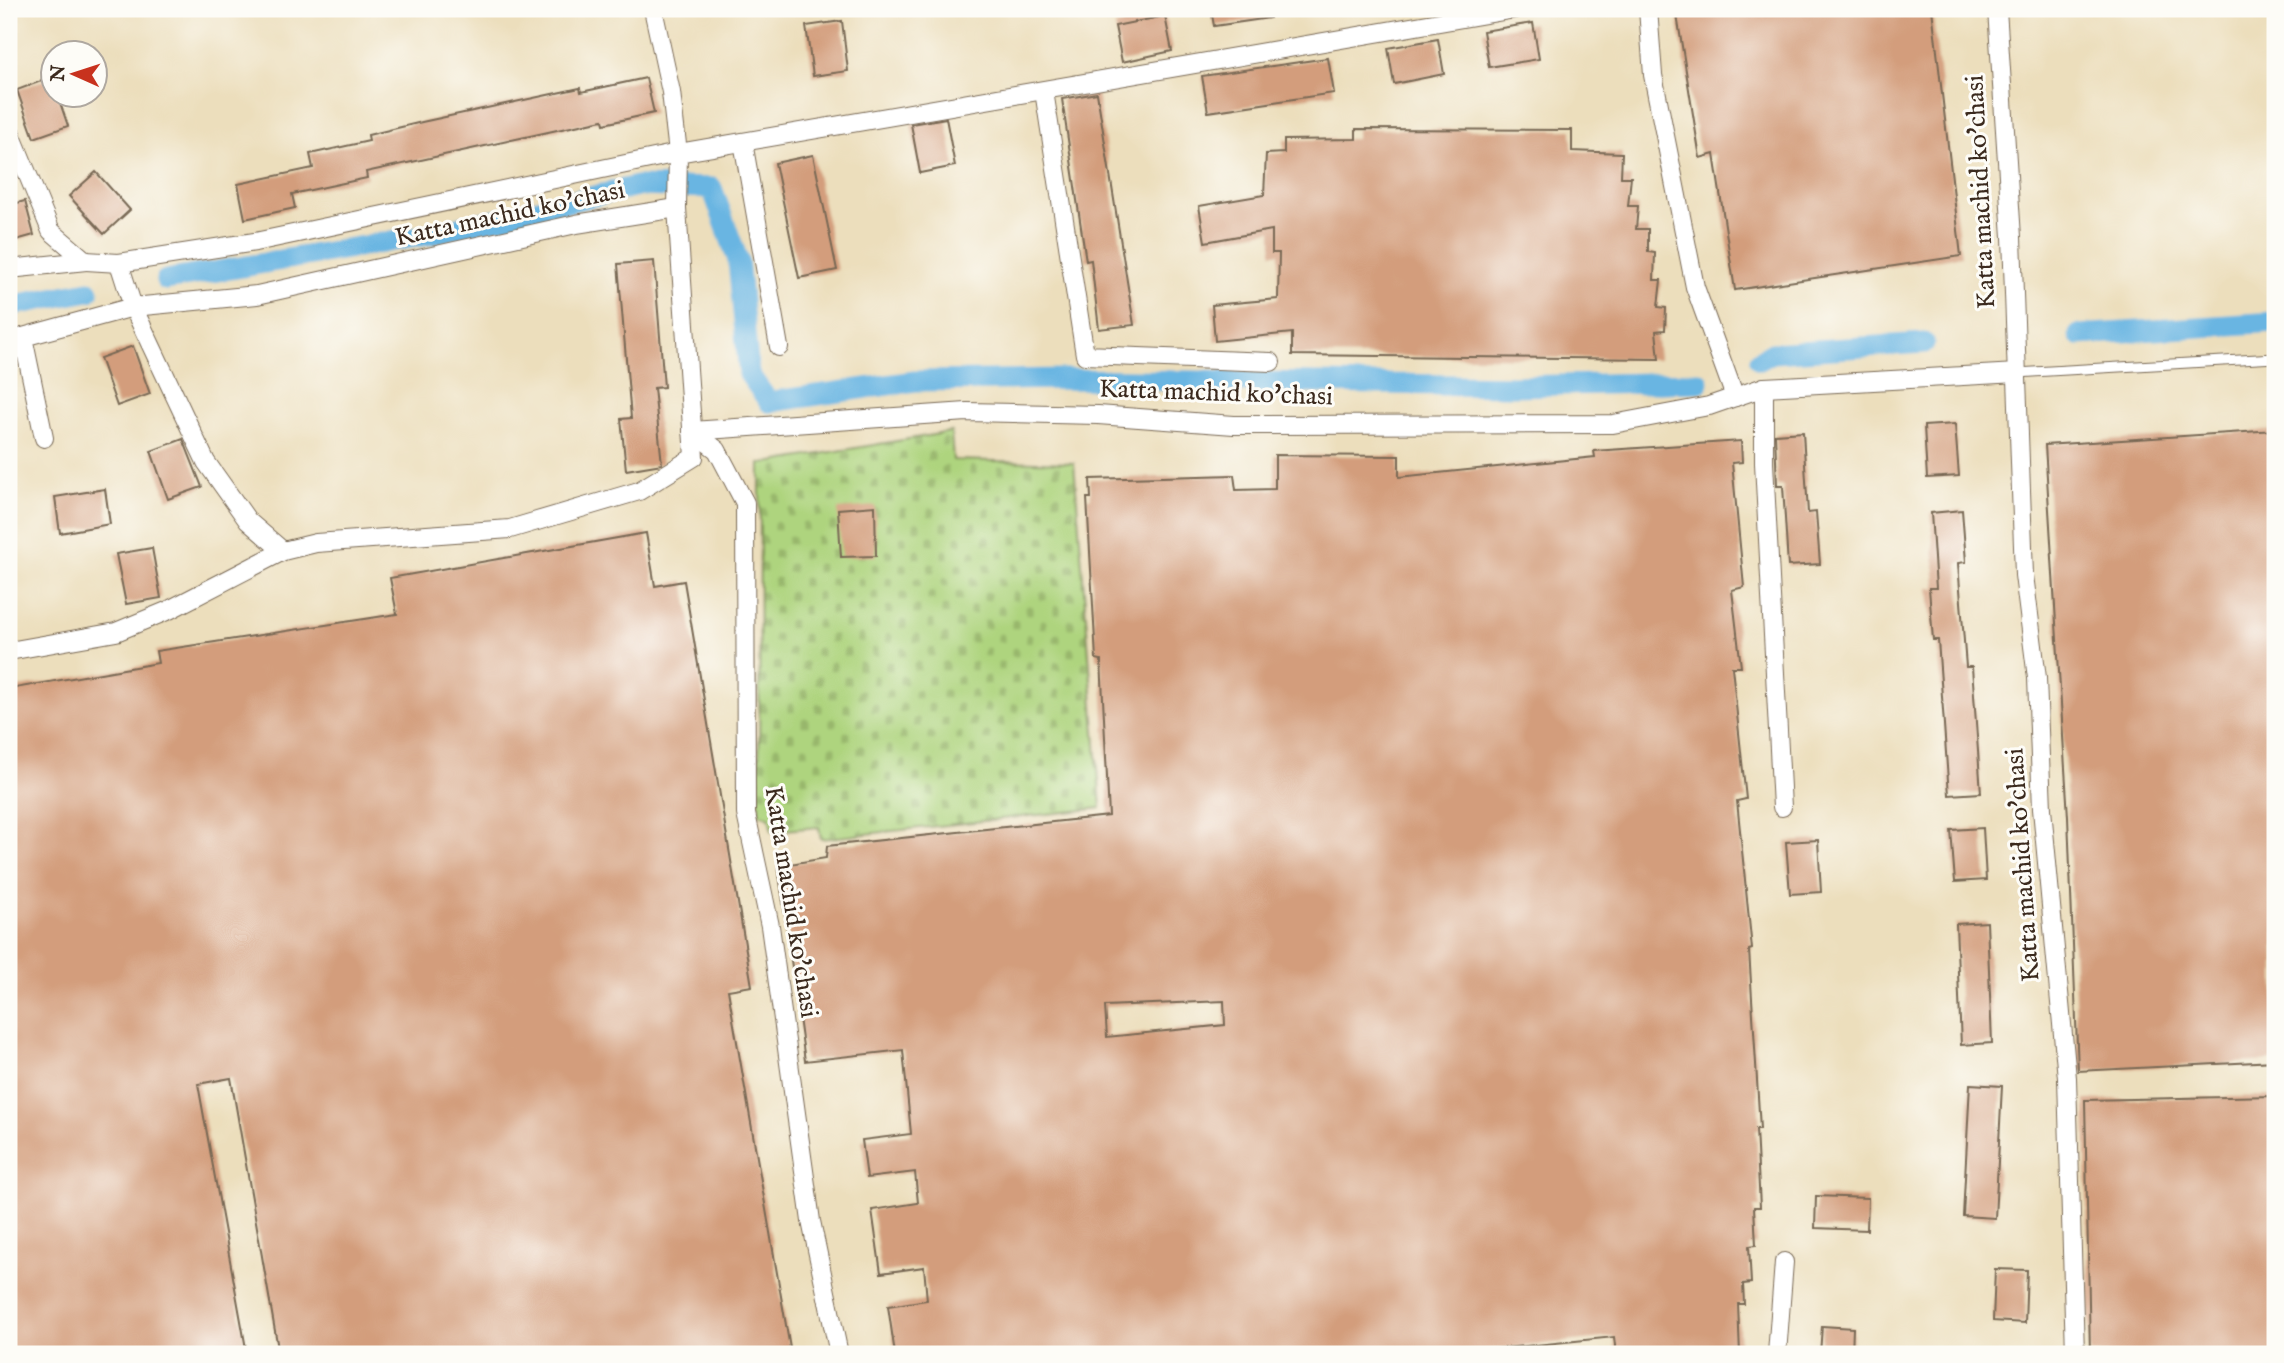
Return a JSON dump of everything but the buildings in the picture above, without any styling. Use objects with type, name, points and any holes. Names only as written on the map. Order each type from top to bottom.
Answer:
[{"type":"street","points":[[9,651],[116,632],[169,610],[283,551],[316,543],[510,529],[639,491],[694,457],[677,208],[678,153],[671,92],[653,9]]},
{"type":"street","name":"Katta machid ko'chasi","points":[[9,269],[86,261],[119,264],[255,242],[416,205],[678,153],[1515,9]]},
{"type":"street","points":[[1648,9],[1653,75],[1695,287],[1735,397]]},
{"type":"street","name":"Katta machid ko'chasi","points":[[1997,9],[2017,373],[2024,575],[2037,678],[2042,809],[2067,1078],[2075,1354]]},
{"type":"street","name":"Katta machid ko'chasi","points":[[1044,91],[1086,355],[1272,362]]},
{"type":"street","points":[[9,129],[51,231],[86,261]]},
{"type":"street","points":[[743,142],[779,347]]},
{"type":"street","name":"Katta machid ko'chasi","points":[[44,438],[23,337],[133,307],[257,295],[576,225],[677,208]]},
{"type":"street","points":[[119,264],[133,307],[206,462],[248,521],[283,551]]},
{"type":"street","name":"Katta machid ko'chasi","points":[[692,431],[967,412],[1098,415],[1234,425],[1613,424],[1709,406],[1764,387],[2017,373]]},
{"type":"street","points":[[1764,387],[1764,463],[1782,807]]},
{"type":"street","name":"Katta machid ko'chasi","points":[[692,431],[717,450],[745,503],[746,814],[770,926],[811,1220],[839,1354]]},
{"type":"street","points":[[1777,1354],[1784,1262]]},
{"type":"lane","points":[[2017,373],[2275,358]]},
{"type":"green space","points":[[951,432],[953,460],[1074,463],[1101,808],[821,839],[819,827],[772,831],[769,817],[759,814],[760,464]]},
{"type":"waterway","points":[[166,280],[433,234],[637,186],[712,188],[738,260],[749,374],[769,402],[915,381],[1066,379],[1512,386],[1699,382]]},
{"type":"waterway","points":[[9,306],[89,291]]},
{"type":"waterway","points":[[2079,335],[2275,322]]},
{"type":"waterway","points":[[1760,360],[1772,353],[1924,343]]}]
